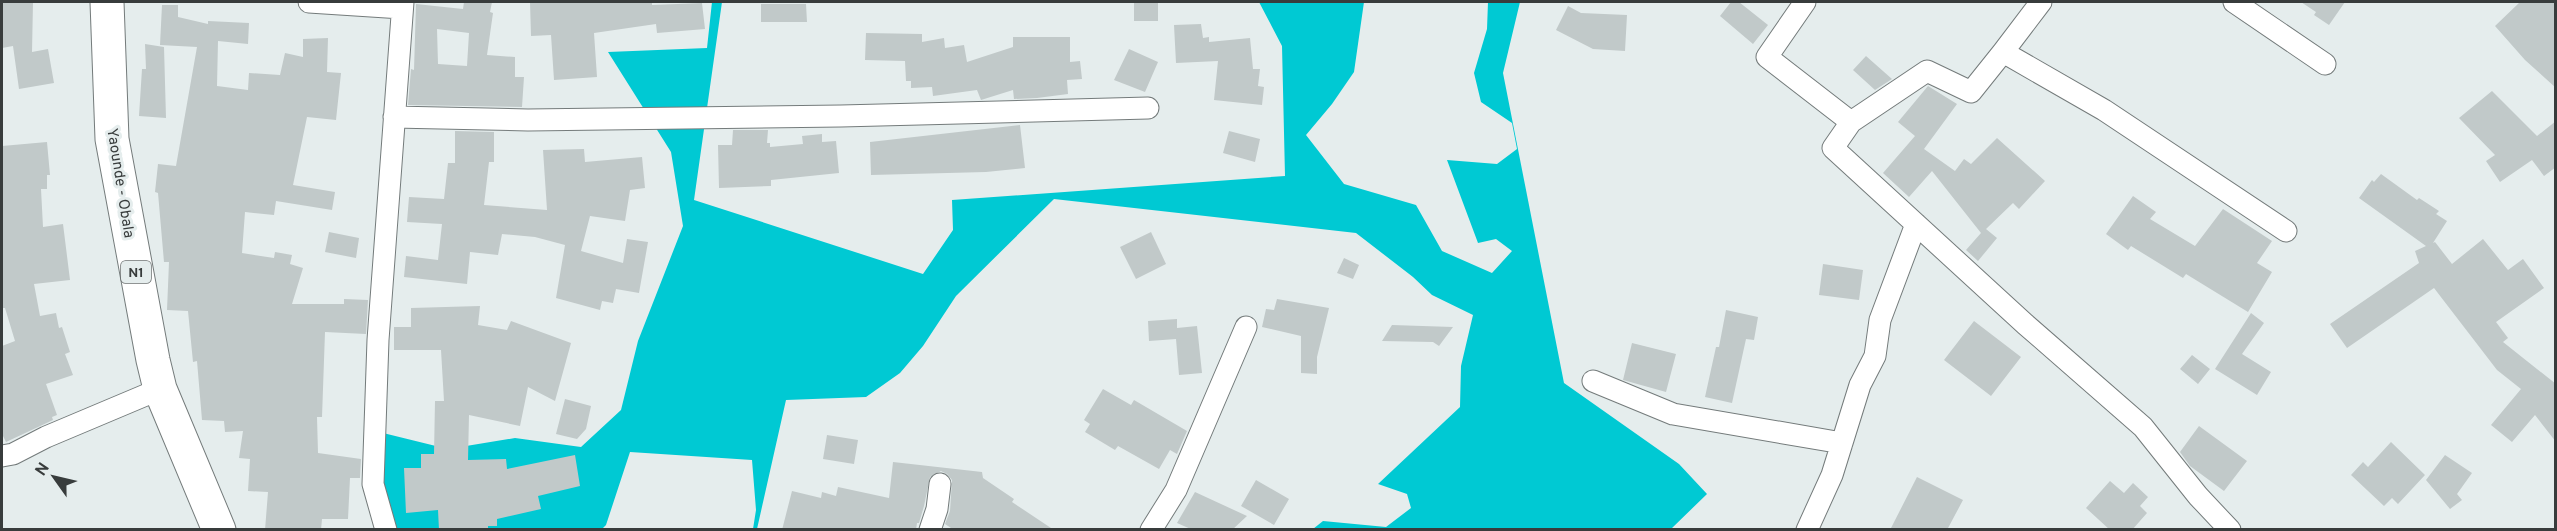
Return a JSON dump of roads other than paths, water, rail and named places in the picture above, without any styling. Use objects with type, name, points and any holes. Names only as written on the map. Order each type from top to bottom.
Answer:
[{"type":"highway","name":"Yaounde - Obala","points":[[107,2],[112,139],[160,389],[219,530]]},
{"type":"street","points":[[309,2],[402,5],[378,340],[373,484],[386,530]]},
{"type":"street","points":[[1805,2],[1767,57],[1851,122]]},
{"type":"street","points":[[2041,2],[1971,92],[1927,71],[1851,122],[1833,148],[2025,324],[2143,427],[2198,496],[2230,530]]},
{"type":"street","points":[[2234,2],[2325,64]]},
{"type":"street","points":[[2003,52],[2104,110],[2286,231]]},
{"type":"street","points":[[394,117],[528,120],[841,116],[1148,108]]},
{"type":"street","points":[[1807,530],[1832,476],[1860,385],[1875,356],[1880,320],[1916,224]]},
{"type":"street","points":[[1151,530],[1176,490],[1246,327]]},
{"type":"street","points":[[1593,381],[1674,414],[1842,443]]},
{"type":"street","points":[[2,456],[13,454],[46,437],[160,389]]},
{"type":"street","points":[[930,530],[937,509],[940,484]]}]
